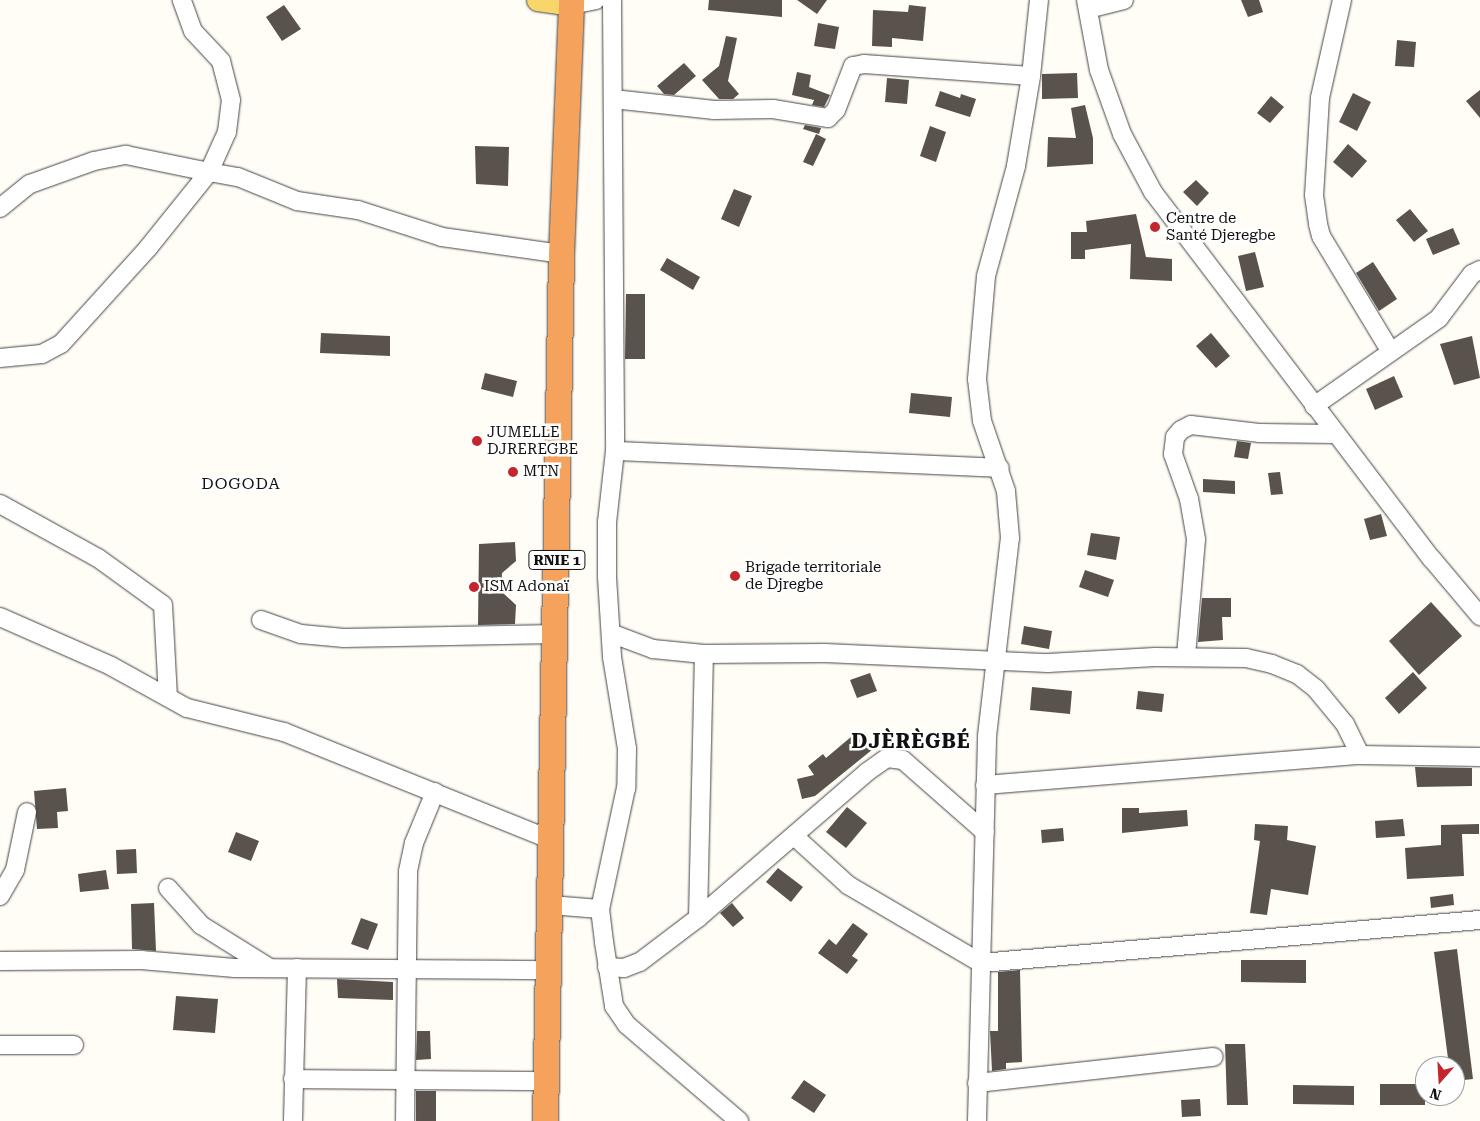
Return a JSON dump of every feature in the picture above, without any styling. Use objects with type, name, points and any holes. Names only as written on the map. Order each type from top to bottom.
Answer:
[{"type":"highway","name":"RNIE 1","points":[[545,1121],[556,634],[561,254],[571,2]]},
{"type":"main road","points":[[537,0],[571,2]]},
{"type":"street","points":[[0,358],[42,354],[61,344],[148,248],[209,172],[227,132],[231,100],[221,60],[193,32],[182,0]]},
{"type":"street","points":[[571,2],[596,0]]},
{"type":"street","points":[[612,0],[614,451],[607,522],[612,657],[627,758],[626,788],[600,909],[614,1006],[627,1025],[738,1121]]},
{"type":"street","points":[[977,1121],[985,785],[1010,538],[1008,506],[1000,468],[979,407],[980,320],[996,232],[1016,166],[1031,76],[1039,0]]},
{"type":"street","points":[[1124,0],[1087,4],[1099,70],[1122,134],[1153,192],[1432,560],[1480,616]]},
{"type":"street","points":[[1342,0],[1320,98],[1314,195],[1318,224],[1322,236],[1391,352]]},
{"type":"street","points":[[613,99],[714,110],[773,109],[828,118],[836,110],[853,66],[864,64],[1031,76]]},
{"type":"street","points":[[0,208],[30,184],[94,161],[118,157],[168,162],[238,177],[297,201],[358,210],[442,237],[561,254]]},
{"type":"street","points":[[1314,406],[1438,318],[1472,274],[1480,270]]},
{"type":"street","points":[[1186,656],[1196,539],[1189,499],[1173,454],[1176,437],[1181,430],[1191,425],[1259,433],[1336,434]]},
{"type":"street","points":[[614,451],[1000,468]]},
{"type":"street","points":[[0,504],[98,558],[163,604],[168,697]]},
{"type":"street","points":[[0,617],[111,666],[187,708],[284,732],[551,840]]},
{"type":"street","points":[[261,620],[301,634],[344,638],[556,634]]},
{"type":"street","points":[[612,634],[653,649],[704,654],[825,652],[1048,664],[1186,656],[1246,658],[1296,674],[1331,704],[1360,755]]},
{"type":"street","points":[[698,918],[704,654]]},
{"type":"street","points":[[985,785],[1360,755],[1480,757]]},
{"type":"street","points":[[607,967],[624,968],[640,962],[698,918],[867,772],[894,757],[903,760],[985,832]]},
{"type":"street","points":[[405,1121],[408,871],[414,843],[435,792]]},
{"type":"street","points":[[0,896],[15,870],[28,812]]},
{"type":"street","points":[[794,836],[848,885],[981,963],[1480,920]]},
{"type":"street","points":[[168,888],[201,925],[270,968]]},
{"type":"street","points":[[550,905],[600,909]]},
{"type":"street","points":[[0,961],[141,960],[270,968],[548,970]]},
{"type":"street","points":[[293,1121],[297,968]]},
{"type":"street","points":[[0,1045],[74,1045]]},
{"type":"street","points":[[977,1083],[1214,1057]]},
{"type":"street","points":[[293,1079],[546,1082]]},
{"type":"building","points":[[709,0],[782,0],[782,17],[708,10]]},
{"type":"building","points":[[797,0],[827,0],[817,14]]},
{"type":"building","points":[[1241,0],[1259,0],[1263,12],[1248,17]]},
{"type":"building","points":[[284,5],[301,29],[282,41],[266,17]]},
{"type":"building","points":[[909,5],[926,7],[923,41],[892,38],[892,47],[872,46],[873,10],[908,12]]},
{"type":"building","points":[[818,23],[839,27],[835,49],[814,46]]},
{"type":"building","points":[[726,36],[737,38],[728,81],[739,94],[733,99],[719,99],[702,80],[719,66]]},
{"type":"building","points":[[1397,40],[1416,42],[1414,67],[1395,66]]},
{"type":"building","points":[[684,63],[696,76],[674,95],[664,94],[657,86]]},
{"type":"building","points":[[797,72],[811,75],[809,87],[830,95],[824,107],[812,105],[814,100],[792,95]]},
{"type":"building","points":[[1077,73],[1078,98],[1042,99],[1042,74]]},
{"type":"building","points":[[887,78],[909,80],[907,104],[885,102]]},
{"type":"building","points":[[1480,90],[1480,118],[1466,101]]},
{"type":"building","points":[[940,91],[960,98],[961,94],[976,99],[970,117],[935,106]]},
{"type":"building","points":[[1353,93],[1371,102],[1357,131],[1339,122]]},
{"type":"building","points":[[1271,96],[1284,107],[1270,123],[1257,113]]},
{"type":"building","points":[[1085,105],[1093,138],[1093,164],[1047,167],[1048,137],[1076,138],[1071,108]]},
{"type":"building","points":[[805,125],[821,128],[819,134],[803,129]]},
{"type":"building","points":[[930,126],[946,132],[936,162],[920,156]]},
{"type":"building","points":[[816,134],[826,139],[813,166],[803,162]]},
{"type":"building","points":[[1348,144],[1367,161],[1352,178],[1333,162]]},
{"type":"building","points":[[475,146],[509,147],[508,186],[476,184]]},
{"type":"building","points":[[1196,180],[1209,193],[1197,206],[1183,192]]},
{"type":"building","points":[[734,189],[752,196],[739,227],[721,219]]},
{"type":"building","points":[[1410,209],[1428,231],[1414,242],[1396,220]]},
{"type":"building","points":[[1136,214],[1146,257],[1172,259],[1172,281],[1130,279],[1131,244],[1085,250],[1085,259],[1071,259],[1071,232],[1087,232],[1086,221]]},
{"type":"building","points":[[1453,228],[1460,244],[1433,255],[1426,239]]},
{"type":"building","points":[[1255,252],[1264,287],[1246,291],[1238,256]]},
{"type":"building","points":[[667,258],[700,277],[693,290],[660,270]]},
{"type":"building","points":[[1373,262],[1397,299],[1379,311],[1356,273]]},
{"type":"building","points":[[626,294],[645,294],[645,359],[625,359]]},
{"type":"building","points":[[321,333],[390,336],[390,356],[320,353]]},
{"type":"building","points":[[1211,333],[1230,356],[1216,368],[1196,346]]},
{"type":"building","points":[[1472,336],[1480,378],[1454,385],[1440,344]]},
{"type":"building","points":[[485,373],[517,381],[513,397],[481,389]]},
{"type":"building","points":[[1394,376],[1403,397],[1375,410],[1366,389]]},
{"type":"building","points":[[911,393],[952,397],[950,417],[909,413]]},
{"type":"building","points":[[1237,441],[1251,443],[1248,459],[1234,457]]},
{"type":"building","points":[[1280,472],[1283,494],[1271,495],[1268,473]]},
{"type":"building","points":[[1203,479],[1235,481],[1235,494],[1203,492]]},
{"type":"building","points":[[1381,514],[1387,536],[1370,540],[1364,519]]},
{"type":"building","points":[[1091,533],[1120,537],[1116,560],[1087,555]]},
{"type":"building","points":[[515,542],[516,561],[502,573],[501,591],[516,605],[515,624],[478,625],[479,544]]},
{"type":"building","points":[[1085,570],[1114,580],[1108,597],[1079,587]]},
{"type":"building","points":[[1202,598],[1231,598],[1231,617],[1222,617],[1223,640],[1198,642]]},
{"type":"building","points":[[1431,602],[1462,636],[1419,675],[1389,641]]},
{"type":"building","points":[[1024,626],[1052,631],[1049,649],[1021,644]]},
{"type":"building","points":[[1413,672],[1427,688],[1399,714],[1385,698]]},
{"type":"building","points":[[870,673],[877,691],[857,698],[850,680]]},
{"type":"building","points":[[1032,687],[1072,691],[1070,714],[1030,710]]},
{"type":"building","points":[[1138,691],[1164,694],[1162,712],[1136,709]]},
{"type":"building","points":[[858,731],[873,749],[815,796],[802,799],[797,779],[814,775],[808,766],[823,754],[826,758]]},
{"type":"building","points":[[1415,767],[1472,768],[1472,786],[1417,787]]},
{"type":"building","points":[[66,788],[68,811],[57,812],[58,828],[37,829],[34,791]]},
{"type":"building","points":[[847,807],[867,823],[846,848],[826,832]]},
{"type":"building","points":[[1122,808],[1139,808],[1139,813],[1187,810],[1188,826],[1122,833]]},
{"type":"building","points":[[1403,819],[1405,836],[1376,838],[1375,821]]},
{"type":"building","points":[[1255,824],[1288,826],[1287,840],[1316,846],[1308,895],[1271,889],[1267,915],[1250,913],[1260,841],[1254,840]]},
{"type":"building","points":[[1479,824],[1479,834],[1462,834],[1464,876],[1407,879],[1405,848],[1441,845],[1441,825]]},
{"type":"building","points":[[1063,828],[1064,841],[1042,843],[1041,830]]},
{"type":"building","points":[[236,832],[259,841],[251,861],[228,852]]},
{"type":"building","points":[[136,849],[137,873],[117,874],[116,850]]},
{"type":"building","points":[[778,868],[803,887],[791,902],[766,882]]},
{"type":"building","points":[[106,870],[109,889],[80,892],[78,874]]},
{"type":"building","points":[[1453,894],[1454,905],[1431,908],[1430,897]]},
{"type":"building","points":[[154,903],[156,951],[132,949],[131,904]]},
{"type":"building","points":[[732,903],[744,918],[733,927],[720,913]]},
{"type":"building","points":[[361,918],[378,924],[368,950],[351,944]]},
{"type":"building","points":[[853,923],[868,934],[852,956],[858,960],[847,974],[818,953],[829,939],[836,945]]},
{"type":"building","points":[[1457,949],[1473,1079],[1465,1080],[1465,1056],[1448,1056],[1434,952]]},
{"type":"building","points":[[1241,960],[1306,960],[1306,983],[1241,982]]},
{"type":"building","points":[[1020,970],[1022,1062],[1006,1063],[1006,1069],[992,1071],[990,1031],[998,1031],[998,972]]},
{"type":"building","points":[[337,979],[393,982],[393,1000],[338,998]]},
{"type":"building","points":[[176,996],[218,999],[215,1033],[173,1030]]},
{"type":"building","points":[[417,1031],[430,1031],[431,1059],[416,1060]]},
{"type":"building","points":[[1225,1044],[1245,1044],[1248,1105],[1227,1105]]},
{"type":"building","points":[[804,1080],[826,1095],[814,1113],[791,1098]]},
{"type":"building","points":[[1380,1084],[1415,1084],[1415,1105],[1380,1105]]},
{"type":"building","points":[[1293,1085],[1354,1086],[1354,1105],[1293,1104]]},
{"type":"building","points":[[416,1091],[436,1091],[436,1121],[416,1121]]},
{"type":"building","points":[[1200,1099],[1201,1116],[1182,1117],[1181,1100]]},
{"type":"place","name":"Centre de Santé Djeregbe","points":[[1155,227]]},
{"type":"place","name":"JUMELLE DJREREGBE","points":[[477,441]]},
{"type":"place","name":"MTN","points":[[513,472]]},
{"type":"place","name":"Brigade territoriale de Djregbe","points":[[735,576]]},
{"type":"place","name":"ISM Adonaï","points":[[474,587]]},
{"type":"district","name":"DOGODA","points":[[241,484]]},
{"type":"district","name":"DJÈRÈGBÉ","points":[[911,741]]}]
